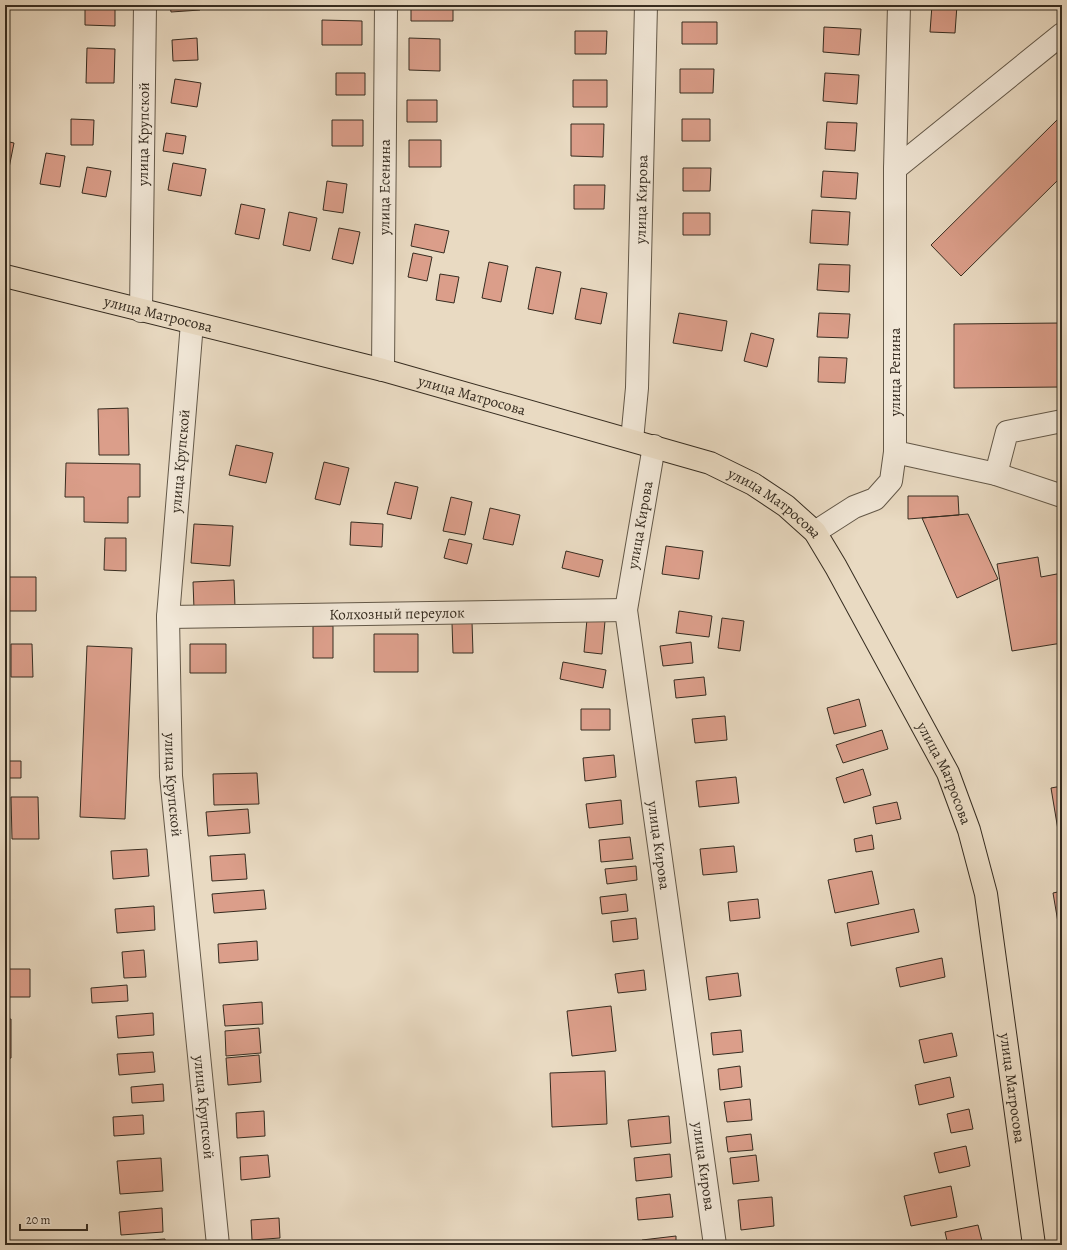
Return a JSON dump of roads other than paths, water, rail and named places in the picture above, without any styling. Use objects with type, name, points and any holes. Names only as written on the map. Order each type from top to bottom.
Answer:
[{"type":"main road","name":"улица Матросова","points":[[5,276],[383,370],[710,463],[753,484],[786,506],[815,532],[836,567],[948,773],[969,830],[986,894],[1034,1245]]},
{"type":"street","name":"улица Крупской","points":[[141,311],[146,5]]},
{"type":"street","name":"улица Есенина","points":[[383,370],[386,5]]},
{"type":"street","name":"улица Кирова","points":[[632,440],[637,388],[646,5]]},
{"type":"street","name":"улица Репина","points":[[815,532],[854,507],[875,500],[891,481],[895,452],[895,169],[899,5]]},
{"type":"street","points":[[895,169],[1062,34]]},
{"type":"street","name":"улица Крупской","points":[[192,323],[168,617],[171,776],[218,1245]]},
{"type":"street","points":[[996,474],[1007,432],[1062,421]]},
{"type":"street","name":"улица Кирова","points":[[654,446],[626,610],[715,1245]]},
{"type":"street","points":[[895,452],[996,474],[1062,496]]},
{"type":"street","name":"Колхозный переулок","points":[[168,617],[626,610]]}]
